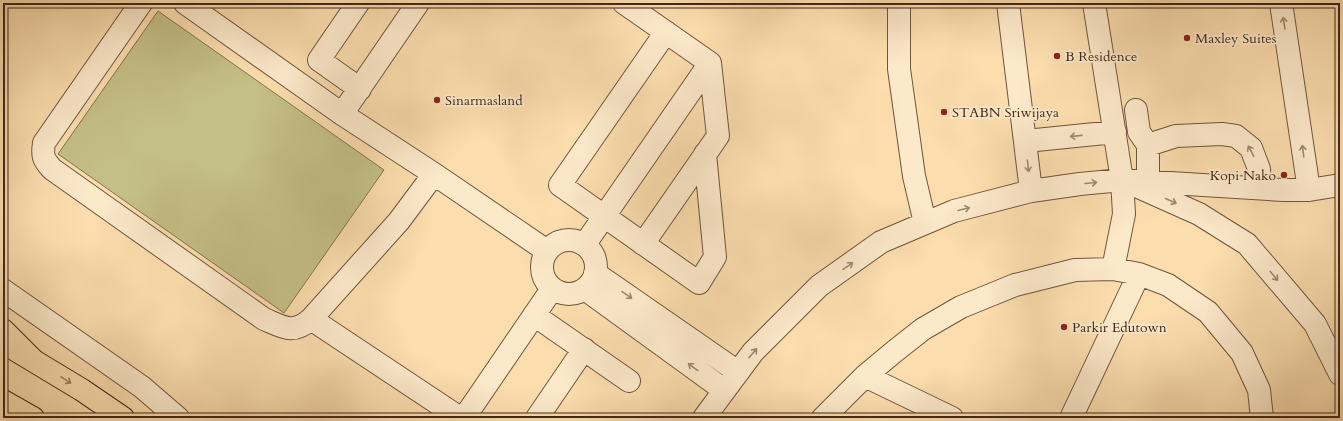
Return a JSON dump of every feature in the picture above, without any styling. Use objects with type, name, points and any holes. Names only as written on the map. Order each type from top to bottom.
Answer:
[{"type":"main road","points":[[3,330],[32,359]]},
{"type":"main road","points":[[3,343],[82,390],[123,418]]},
{"type":"main road","points":[[3,401],[34,418]]},
{"type":"street","points":[[141,3],[44,143],[43,154],[45,162],[52,170],[264,319],[287,328],[304,326],[399,221],[434,174]]},
{"type":"street","points":[[185,3],[342,114],[434,174],[546,251]]},
{"type":"street","points":[[358,3],[319,60],[360,88]]},
{"type":"street","points":[[342,114],[418,3]]},
{"type":"street","points":[[624,3],[710,63],[718,136],[643,244]]},
{"type":"street","points":[[899,3],[899,69],[914,176],[925,223]]},
{"type":"street","points":[[1008,3],[1031,191]]},
{"type":"street","points":[[1094,3],[1122,180],[1124,214],[1113,269]]},
{"type":"street","points":[[1281,3],[1309,190]]},
{"type":"street","points":[[666,32],[560,185],[699,283],[715,257],[705,154]]},
{"type":"street","points":[[585,244],[710,63]]},
{"type":"street","points":[[1136,110],[1139,132],[1148,145],[1148,181]]},
{"type":"street","points":[[1026,141],[1114,132]]},
{"type":"street","points":[[1148,145],[1176,136],[1222,134],[1236,136],[1251,148],[1259,169],[1260,188]]},
{"type":"street","points":[[1122,180],[1199,214],[1247,244],[1315,324],[1340,374]]},
{"type":"street","points":[[704,418],[753,352],[819,286],[881,242],[954,211],[1031,191],[1122,180],[1283,190],[1309,190],[1340,185]]},
{"type":"street","points":[[572,239],[585,244],[592,252],[596,262],[590,281],[574,294],[563,294],[552,289],[544,278],[542,264],[546,251],[557,242],[572,239]]},
{"type":"street","points":[[823,418],[865,376],[924,329],[961,307],[1015,285],[1075,270],[1113,269],[1139,274],[1168,285],[1212,316],[1242,352],[1259,390],[1262,418]]},
{"type":"street","points":[[1071,418],[1139,274]]},
{"type":"street","points":[[590,281],[738,372]]},
{"type":"street","points":[[590,281],[724,390]]},
{"type":"street","points":[[464,418],[552,289]]},
{"type":"street","points":[[3,290],[142,387],[178,418]]},
{"type":"street","points":[[534,315],[629,380]]},
{"type":"street","points":[[311,319],[460,418]]},
{"type":"street","points":[[536,418],[584,349]]},
{"type":"street","points":[[865,376],[952,418]]},
{"type":"shaded area","points":[[158,11],[384,170],[284,313],[58,154]]},
{"type":"place","name":"Maxley Suites","points":[[1187,38]]},
{"type":"place","name":"B Residence","points":[[1057,56]]},
{"type":"place","name":"Sinarmasland","points":[[437,100]]},
{"type":"place","name":"STABN Sriwijaya","points":[[944,112]]},
{"type":"place","name":"Kopi Nako","points":[[1284,175]]},
{"type":"place","name":"Parkir Edutown","points":[[1064,327]]}]
